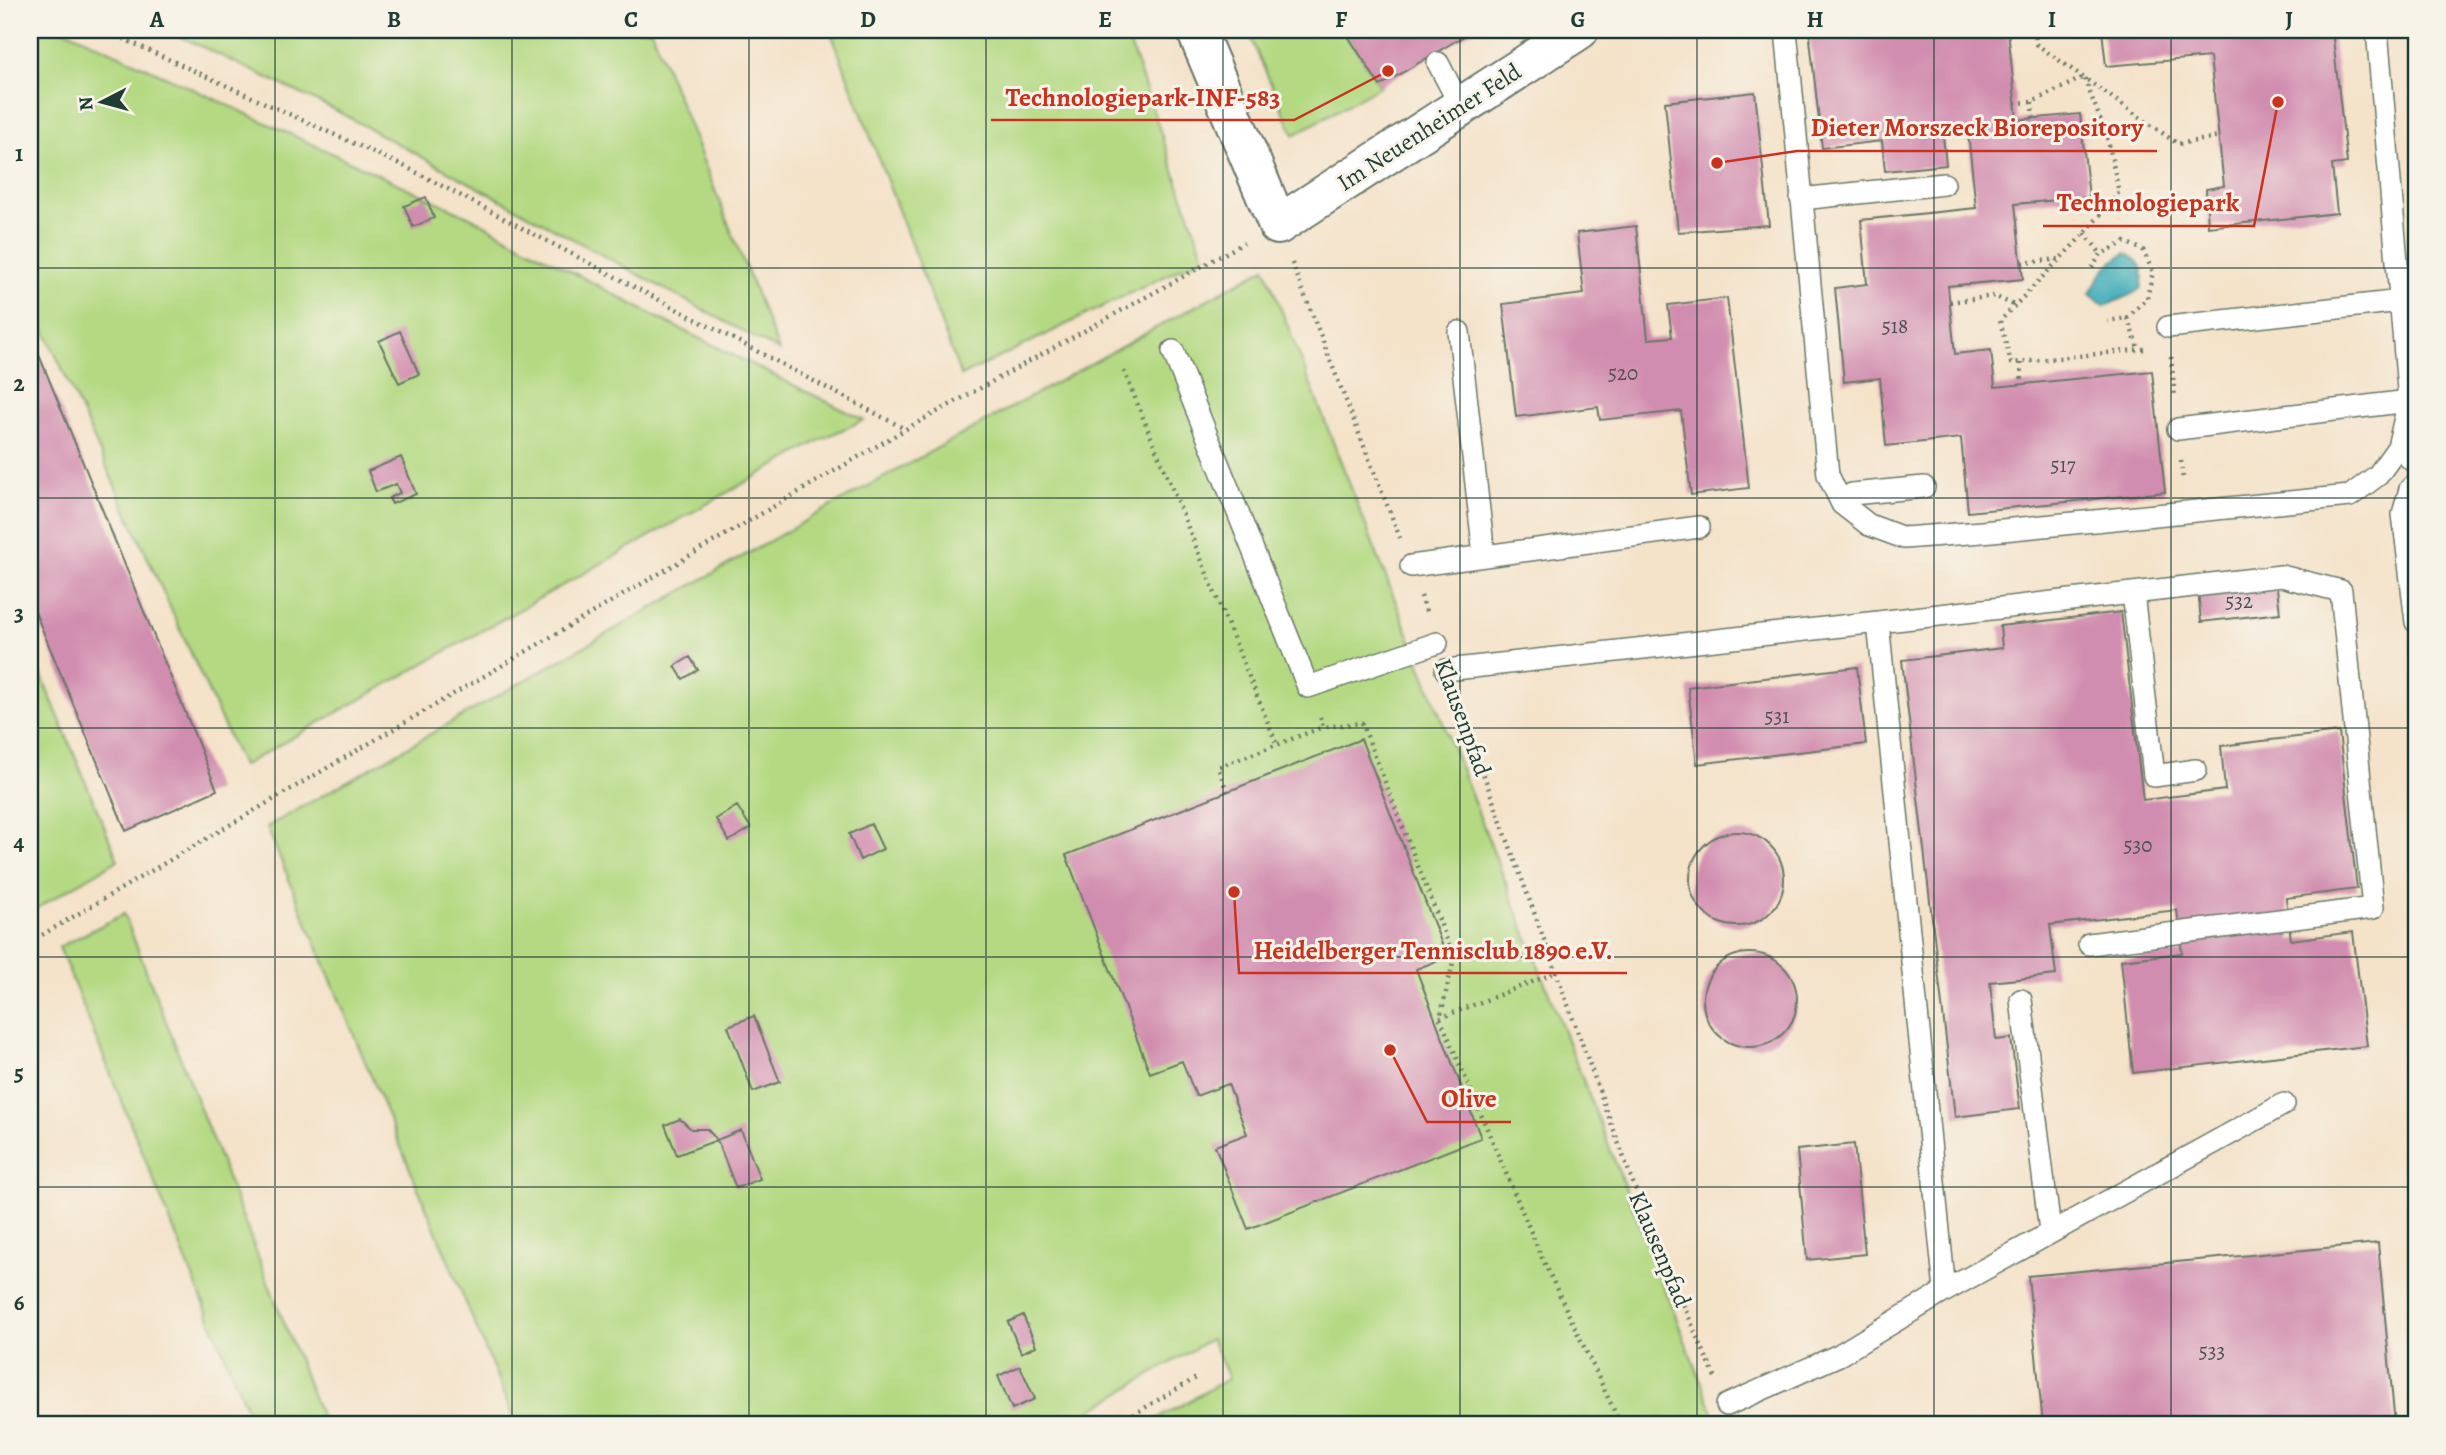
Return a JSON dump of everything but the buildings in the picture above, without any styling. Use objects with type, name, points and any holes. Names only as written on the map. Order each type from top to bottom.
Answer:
[{"type":"street","points":[[1196,30],[1278,225]]},
{"type":"street","name":"Im Neuenheimer Feld","points":[[1278,225],[1578,30]]},
{"type":"lane","points":[[1786,30],[1828,475],[1842,504],[1869,525],[1904,538],[2350,496],[2378,475],[2398,447],[2409,401],[2377,30]]},
{"type":"lane","points":[[1438,63],[1461,107]]},
{"type":"lane","points":[[1801,199],[1944,184]]},
{"type":"lane","points":[[2169,336],[2401,301]]},
{"type":"lane","points":[[1459,332],[1484,555]]},
{"type":"lane","points":[[1173,351],[1308,687],[1437,643]]},
{"type":"lane","points":[[2178,429],[2409,401]]},
{"type":"lane","points":[[2398,447],[2416,464]]},
{"type":"lane","points":[[2416,483],[2410,489],[2403,514],[2416,622]]},
{"type":"lane","points":[[1842,504],[1852,494],[1924,487]]},
{"type":"lane","points":[[1410,566],[1699,527]]},
{"type":"lane","points":[[1446,670],[2281,576],[2341,591],[2372,908],[2089,944]]},
{"type":"lane","points":[[2133,593],[2154,776],[2196,770]]},
{"type":"lane","points":[[1878,622],[1945,1291]]},
{"type":"lane","points":[[2021,1000],[2050,1231]]},
{"type":"lane","points":[[1727,1405],[1839,1355],[2050,1231],[2284,1104]]},
{"type":"path","points":[[104,30],[408,168],[906,429]]},
{"type":"path","points":[[2035,30],[2036,44],[2178,144],[2219,138]]},
{"type":"path","points":[[2015,103],[2032,102],[2084,77]]},
{"type":"path","points":[[2084,77],[2108,139],[2119,192],[2061,259],[2000,320],[2011,363],[2149,349]]},
{"type":"path","points":[[2032,102],[2033,118]]},
{"type":"path","points":[[30,942],[906,429],[1278,225]]},
{"type":"path","name":"Klausenpfad","points":[[1278,225],[1410,566],[1437,643]]},
{"type":"path","points":[[2085,233],[2102,254]]},
{"type":"path","points":[[2092,268],[2102,254],[2125,242],[2143,250],[2152,272],[2147,298],[2127,318],[2109,321]]},
{"type":"path","points":[[2022,263],[2061,259]]},
{"type":"path","points":[[1950,302],[1994,296],[2014,305]]},
{"type":"path","points":[[2127,318],[2139,350]]},
{"type":"path","points":[[2169,336],[2186,512]]},
{"type":"path","points":[[2021,363],[2022,384]]},
{"type":"path","points":[[1124,371],[1277,745]]},
{"type":"path","name":"Klausenpfad","points":[[1446,670],[1650,1229],[1727,1405]]},
{"type":"path","points":[[1308,687],[1324,727]]},
{"type":"path","points":[[1227,792],[1218,767],[1324,727],[1362,723],[1454,958],[1440,1018],[1542,1258],[1621,1425]]},
{"type":"path","points":[[1440,1018],[1555,973]]},
{"type":"path","points":[[1115,1425],[1196,1378]]},
{"type":"green space","points":[[30,30],[65,30],[470,217],[660,319],[864,420],[824,438],[242,766],[30,298]]},
{"type":"green space","points":[[167,30],[651,30],[779,351],[339,112]]},
{"type":"green space","points":[[830,30],[1125,30],[1204,257],[961,376]]},
{"type":"green space","points":[[1247,30],[1344,30],[1380,86],[1294,135]]},
{"type":"green space","points":[[1265,268],[1718,1425],[1147,1425],[1229,1378],[1211,1339],[1066,1425],[517,1425],[267,827],[819,513]]},
{"type":"green space","points":[[30,648],[118,860],[30,912]]},
{"type":"green space","points":[[124,914],[324,1425],[253,1425],[59,947]]},
{"type":"water","points":[[2127,253],[2141,268],[2141,288],[2104,306],[2090,294],[2109,265]]},
{"type":"place","name":"Technologiepark-INF-583","points":[[1388,71]]},
{"type":"place","name":"Technologiepark","points":[[2278,102]]},
{"type":"place","name":"Dieter Morszeck Biorepository","points":[[1717,163]]},
{"type":"place","name":"Heidelberger Tennisclub 1890 e.V.","points":[[1234,892]]},
{"type":"place","name":"Olive","points":[[1390,1050]]}]
